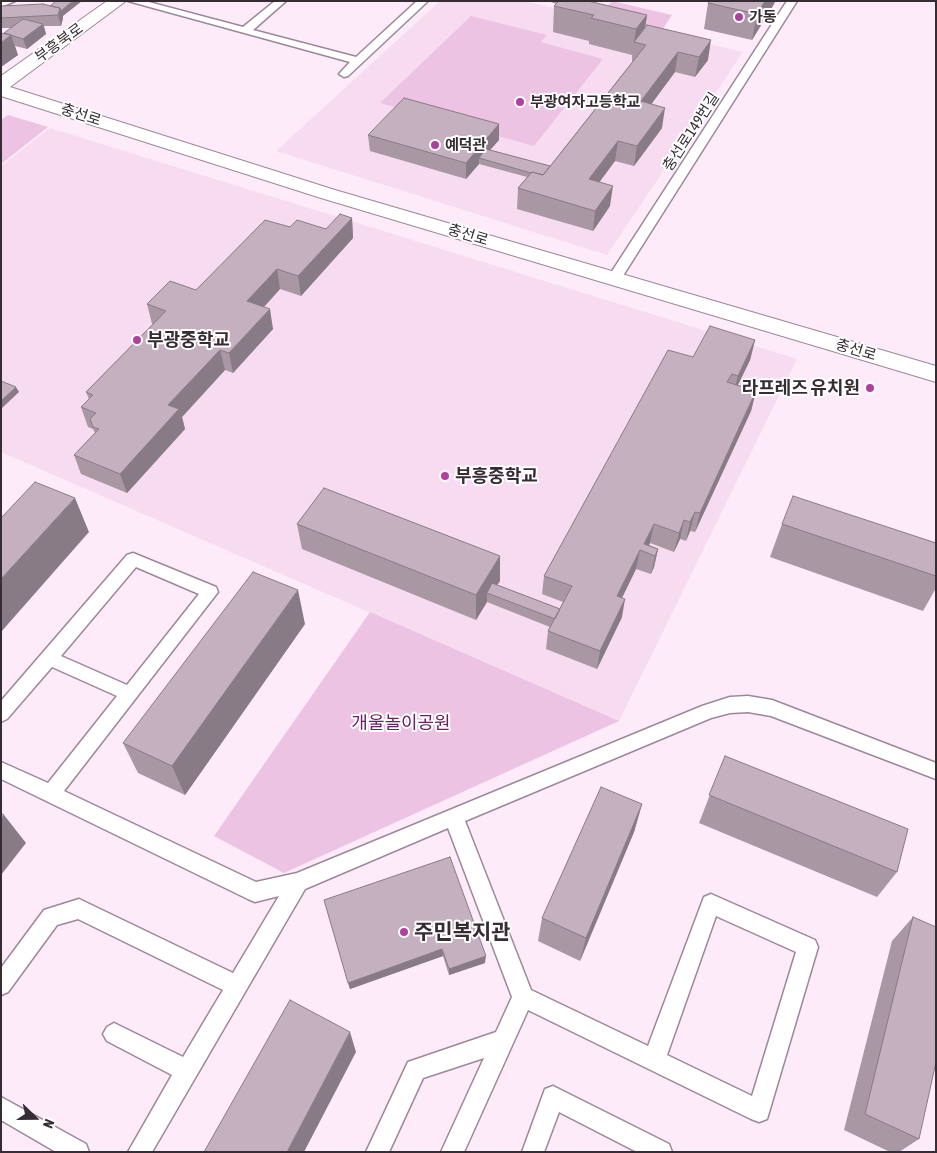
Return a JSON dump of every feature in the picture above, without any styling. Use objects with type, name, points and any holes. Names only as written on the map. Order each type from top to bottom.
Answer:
[{"type":"street","name":"부흥북로","points":[[1,85],[118,1]]},
{"type":"street","name":"충선로","points":[[1,90],[328,194],[936,374]]},
{"type":"lane","points":[[1,4],[10,1]]},
{"type":"lane","points":[[133,1],[358,61]]},
{"type":"lane","points":[[245,31],[281,1]]},
{"type":"lane","points":[[344,74],[423,1]]},
{"type":"lane","name":"충선로149번길","points":[[614,279],[792,1]]},
{"type":"lane","points":[[1,714],[133,559],[210,592],[51,794]]},
{"type":"lane","points":[[49,658],[130,694]]},
{"type":"lane","points":[[1,770],[255,892],[298,882],[708,711],[730,705],[748,704],[772,708],[936,771]]},
{"type":"lane","points":[[454,818],[523,997],[759,1111],[808,947],[711,904],[654,1060]]},
{"type":"lane","points":[[139,1152],[298,882]]},
{"type":"lane","points":[[1,985],[51,917],[79,909],[236,986]]},
{"type":"lane","points":[[452,1152],[523,997]]},
{"type":"lane","points":[[114,1034],[187,1071]]},
{"type":"lane","points":[[377,1152],[416,1070],[502,1041]]},
{"type":"lane","points":[[534,1152],[553,1097],[661,1152]]},
{"type":"lane","points":[[1,1108],[78,1152]]},
{"type":"shaded area","name":"부광여자고등학교","points":[[440,1],[524,1],[743,52],[607,255],[276,151]]},
{"type":"shaded area","name":"부흥중학교","points":[[50,128],[797,359],[619,721],[1,452],[1,166]]},
{"type":"green space","points":[[612,1],[672,15],[660,33],[599,16]]},
{"type":"green space","points":[[471,16],[547,35],[541,42],[603,59],[534,146],[380,103]]},
{"type":"green space","points":[[8,115],[48,127],[1,164],[1,120]]},
{"type":"green space","name":"개울놀이공원","points":[[370,612],[619,721],[284,873],[214,836]]},
{"type":"building","points":[[56,1],[73,1],[61,11],[60,8],[50,6]]},
{"type":"building","points":[[559,1],[588,1],[647,15],[636,29],[591,18],[594,15],[554,6]]},
{"type":"building","points":[[710,1],[765,1],[757,14],[708,3]]},
{"type":"building","points":[[43,4],[60,8],[58,15],[1,18],[1,6]]},
{"type":"building","points":[[23,19],[43,24],[23,39],[4,33]]},
{"type":"building","points":[[647,25],[711,40],[699,57],[678,52],[641,101],[665,108],[637,146],[618,141],[589,179],[613,186],[595,211],[518,188],[532,172],[543,175],[552,164],[646,45],[634,42]]},
{"type":"building","points":[[1,33],[11,35],[1,43]]},
{"type":"building","points":[[404,98],[499,124],[466,163],[368,135]]},
{"type":"building","points":[[486,149],[550,166],[543,175],[531,173],[479,158]]},
{"type":"building","points":[[340,214],[352,218],[298,276],[277,269],[247,301],[270,309],[229,353],[220,350],[168,405],[179,409],[120,474],[74,455],[99,429],[93,427],[90,419],[96,413],[81,407],[93,395],[86,392],[166,311],[147,304],[170,281],[196,290],[265,220],[290,227],[297,220],[326,229]]},
{"type":"building","points":[[710,326],[755,340],[738,376],[732,374],[727,382],[756,391],[700,513],[695,512],[690,522],[684,520],[679,533],[654,524],[644,544],[658,549],[655,556],[640,550],[617,596],[625,599],[600,651],[548,631],[572,586],[544,576],[668,350],[693,357]]},
{"type":"building","points":[[1,381],[16,387],[1,401]]},
{"type":"building","points":[[35,482],[75,498],[1,579],[1,518]]},
{"type":"building","points":[[324,488],[500,556],[476,595],[297,524]]},
{"type":"building","points":[[793,496],[936,543],[936,576],[782,524]]},
{"type":"building","points":[[253,572],[298,590],[172,766],[123,743]]},
{"type":"building","points":[[492,583],[560,609],[555,619],[487,593]]},
{"type":"building","points":[[725,756],[908,829],[897,872],[709,795]]},
{"type":"building","points":[[601,787],[642,804],[586,938],[542,918]]},
{"type":"building","name":"주민복지관","points":[[450,857],[486,956],[449,969],[442,949],[348,983],[324,900]]},
{"type":"building","points":[[913,917],[936,927],[936,1062],[919,1139],[865,1114]]},
{"type":"building","points":[[290,1000],[350,1032],[287,1152],[204,1152]]},
{"type":"place","name":"가동","points":[[739,17]]},
{"type":"place","name":"부광여자고등학교","points":[[520,102]]},
{"type":"place","name":"예덕관","points":[[435,145]]},
{"type":"place","name":"부광중학교","points":[[137,340]]},
{"type":"place","name":"라프레즈 유치원","points":[[870,388]]},
{"type":"place","name":"부흥중학교","points":[[445,476]]},
{"type":"place","name":"주민복지관","points":[[404,932]]}]
